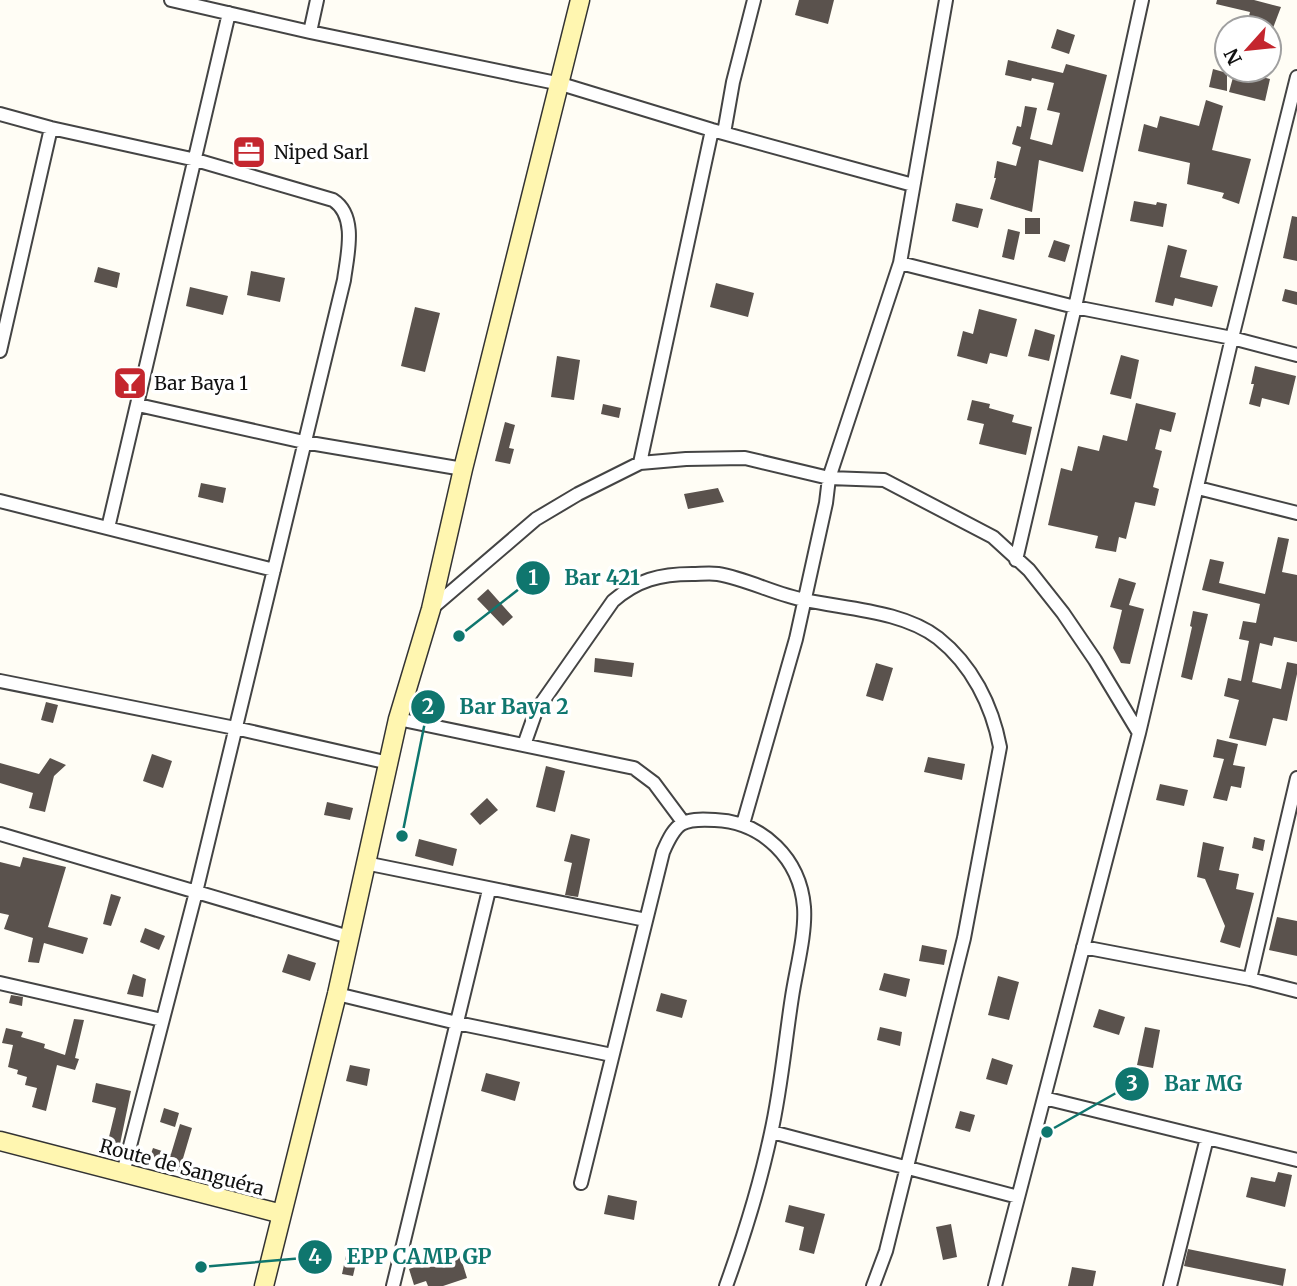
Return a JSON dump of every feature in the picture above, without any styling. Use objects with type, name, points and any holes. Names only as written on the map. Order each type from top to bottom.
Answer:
[{"type":"street","points":[[171,0],[310,32],[561,83],[718,132],[913,185]]},
{"type":"street","points":[[310,32],[317,0]]},
{"type":"street","points":[[282,1214],[337,994],[398,719],[431,609],[463,469],[580,0]]},
{"type":"street","points":[[640,463],[718,132],[754,0]]},
{"type":"street","points":[[743,824],[796,639],[829,478],[900,263],[946,0]]},
{"type":"street","points":[[1016,560],[1142,0]]},
{"type":"street","points":[[108,527],[229,13]]},
{"type":"street","points":[[995,1286],[1139,733],[1297,77]]},
{"type":"street","points":[[0,114],[196,160],[333,200],[344,209],[348,227],[344,280],[196,892],[122,1173]]},
{"type":"street","points":[[0,351],[51,128]]},
{"type":"street","points":[[900,263],[1075,307],[1232,338],[1297,355]]},
{"type":"street","points":[[138,405],[304,442],[463,469]]},
{"type":"street","points":[[431,609],[536,519],[640,463],[745,458],[829,478],[884,480],[993,537],[1029,570],[1063,613],[1139,733]]},
{"type":"street","points":[[1198,488],[1297,513]]},
{"type":"street","points":[[0,501],[274,570]]},
{"type":"street","points":[[524,745],[537,711],[613,601],[642,581],[678,574],[718,574],[803,600],[867,610],[913,624],[936,637],[967,669],[987,700],[1000,747],[982,850],[964,938],[886,1251],[873,1286]]},
{"type":"street","points":[[0,681],[389,763]]},
{"type":"street","points":[[398,719],[634,768],[654,783],[683,822]]},
{"type":"street","points":[[1250,979],[1293,818],[1297,778]]},
{"type":"street","points":[[581,1183],[663,852],[670,835],[683,822],[697,819],[743,824],[767,836],[782,852],[794,871],[804,909],[772,1132],[748,1220],[726,1286]]},
{"type":"street","points":[[0,834],[349,937]]},
{"type":"street","points":[[365,863],[646,920]]},
{"type":"street","points":[[393,1286],[489,890]]},
{"type":"street","points":[[1083,947],[1297,990]]},
{"type":"street","points":[[0,983],[162,1020]]},
{"type":"street","points":[[337,994],[457,1023],[612,1055]]},
{"type":"street","points":[[1044,1098],[1297,1160]]},
{"type":"street","points":[[772,1132],[1018,1197]]},
{"type":"street","points":[[1170,1286],[1207,1138]]},
{"type":"street","name":"Route de Sanguéra","points":[[0,1141],[282,1214],[264,1286]]},
{"type":"building","points":[[799,0],[834,0],[828,24],[795,15]]},
{"type":"building","points":[[1217,0],[1254,0],[1281,7],[1278,14],[1250,14],[1216,4]]},
{"type":"building","points":[[1057,29],[1075,35],[1069,54],[1051,48]]},
{"type":"building","points":[[1008,60],[1063,73],[1066,64],[1107,75],[1083,172],[1039,160],[1032,212],[990,199],[997,161],[1016,166],[1021,147],[1012,144],[1017,126],[1021,127],[1025,106],[1037,108],[1030,139],[1052,145],[1060,113],[1047,110],[1054,83],[1005,75]]},
{"type":"building","points":[[1213,69],[1213,84],[1227,84],[1227,91],[1209,87]]},
{"type":"building","points":[[1231,84],[1269,84],[1265,101],[1229,92]]},
{"type":"building","points":[[1206,100],[1223,106],[1212,150],[1251,159],[1239,204],[1222,198],[1224,193],[1187,184],[1190,163],[1138,151],[1144,124],[1157,128],[1160,116],[1199,126]]},
{"type":"building","points":[[1134,201],[1167,204],[1163,227],[1130,221]]},
{"type":"building","points":[[956,203],[983,209],[978,228],[952,221]]},
{"type":"building","points":[[1292,216],[1297,217],[1297,261],[1283,258]]},
{"type":"building","points":[[1025,218],[1040,218],[1040,234],[1025,234]]},
{"type":"building","points":[[1008,229],[1020,232],[1014,260],[1002,257]]},
{"type":"building","points":[[1054,240],[1070,245],[1065,262],[1048,257]]},
{"type":"building","points":[[1168,245],[1187,250],[1180,277],[1218,286],[1212,307],[1175,298],[1173,306],[1155,302]]},
{"type":"building","points":[[98,267],[120,273],[117,288],[94,282]]},
{"type":"building","points":[[251,271],[285,278],[280,302],[247,295]]},
{"type":"building","points":[[716,283],[754,293],[748,317],[710,307]]},
{"type":"building","points":[[190,287],[228,296],[223,315],[186,306]]},
{"type":"building","points":[[1285,289],[1297,292],[1297,305],[1282,301]]},
{"type":"building","points":[[415,307],[440,313],[425,372],[401,366]]},
{"type":"building","points":[[979,309],[1017,319],[1007,357],[990,353],[987,364],[957,356],[963,331],[973,334]]},
{"type":"building","points":[[1035,329],[1055,335],[1049,361],[1028,356]]},
{"type":"building","points":[[1121,355],[1139,360],[1131,399],[1110,394]]},
{"type":"building","points":[[557,356],[580,360],[574,400],[551,397]]},
{"type":"building","points":[[1255,366],[1296,376],[1289,405],[1262,398],[1260,407],[1249,404]]},
{"type":"building","points":[[972,400],[990,404],[989,408],[1014,415],[1012,422],[1032,427],[1026,455],[979,444],[984,424],[967,420]]},
{"type":"building","points":[[1136,403],[1176,413],[1171,432],[1160,429],[1155,449],[1162,451],[1153,487],[1159,489],[1155,506],[1135,502],[1126,539],[1119,537],[1116,552],[1095,548],[1098,536],[1048,525],[1061,468],[1072,471],[1078,446],[1099,451],[1103,435],[1127,441]]},
{"type":"building","points":[[603,404],[621,408],[619,418],[601,414]]},
{"type":"building","points":[[505,422],[515,425],[509,448],[514,449],[510,464],[495,461]]},
{"type":"building","points":[[201,483],[226,488],[223,503],[198,497]]},
{"type":"building","points":[[718,488],[724,502],[688,509],[684,494]]},
{"type":"building","points":[[1278,537],[1289,539],[1282,572],[1297,575],[1297,642],[1274,637],[1272,646],[1260,643],[1252,682],[1281,689],[1287,662],[1297,664],[1297,674],[1287,721],[1273,718],[1266,746],[1229,738],[1239,700],[1224,696],[1228,678],[1241,681],[1249,641],[1239,639],[1243,621],[1256,623],[1260,604],[1202,590],[1210,559],[1224,562],[1219,583],[1265,594]]},
{"type":"building","points":[[1119,578],[1136,583],[1129,605],[1144,609],[1130,664],[1121,663],[1113,648],[1122,610],[1110,607]]},
{"type":"building","points":[[488,589],[513,617],[503,626],[477,599]]},
{"type":"building","points":[[1193,611],[1208,614],[1192,680],[1181,677]]},
{"type":"building","points":[[595,658],[634,663],[632,677],[594,672]]},
{"type":"building","points":[[876,663],[893,668],[883,701],[866,696]]},
{"type":"building","points":[[46,702],[58,705],[53,723],[41,720]]},
{"type":"building","points":[[1217,739],[1238,744],[1233,765],[1245,767],[1241,788],[1231,786],[1227,801],[1213,798],[1224,759],[1213,757]]},
{"type":"building","points":[[152,754],[172,761],[163,788],[143,781]]},
{"type":"building","points":[[928,757],[965,764],[962,780],[924,772]]},
{"type":"building","points":[[50,758],[66,765],[54,776],[45,812],[29,808],[33,793],[0,783],[0,763],[39,774]]},
{"type":"building","points":[[546,766],[565,771],[555,812],[536,807]]},
{"type":"building","points":[[1160,784],[1188,790],[1184,806],[1156,800]]},
{"type":"building","points":[[487,798],[498,810],[480,825],[470,814]]},
{"type":"building","points":[[327,802],[353,808],[350,820],[324,815]]},
{"type":"building","points":[[571,834],[590,839],[578,897],[565,895],[572,863],[564,861]]},
{"type":"building","points":[[1254,837],[1265,840],[1263,851],[1252,848]]},
{"type":"building","points":[[419,839],[457,849],[453,866],[415,856]]},
{"type":"building","points":[[1203,842],[1224,847],[1219,870],[1239,874],[1236,889],[1254,893],[1240,948],[1220,942],[1225,926],[1205,879],[1197,877]]},
{"type":"building","points":[[23,857],[66,867],[48,927],[88,938],[83,954],[44,943],[39,963],[28,962],[33,938],[4,929],[9,915],[0,913],[0,862],[20,867]]},
{"type":"building","points":[[111,894],[121,897],[111,926],[103,924]]},
{"type":"building","points":[[1277,917],[1297,921],[1297,956],[1269,950]]},
{"type":"building","points":[[145,928],[165,936],[159,950],[140,942]]},
{"type":"building","points":[[922,945],[947,950],[944,965],[919,961]]},
{"type":"building","points":[[288,954],[316,963],[310,981],[282,972]]},
{"type":"building","points":[[884,973],[910,979],[906,997],[879,990]]},
{"type":"building","points":[[133,974],[146,979],[143,997],[127,994]]},
{"type":"building","points":[[998,976],[1019,982],[1009,1020],[988,1015]]},
{"type":"building","points":[[661,993],[687,1000],[682,1018],[656,1011]]},
{"type":"building","points":[[11,995],[23,997],[22,1006],[9,1003]]},
{"type":"building","points":[[1099,1009],[1125,1017],[1119,1035],[1093,1027]]},
{"type":"building","points":[[74,1019],[84,1020],[75,1058],[79,1059],[75,1070],[57,1065],[46,1111],[32,1107],[37,1088],[25,1085],[27,1077],[8,1067],[13,1045],[2,1043],[6,1028],[23,1032],[21,1037],[45,1044],[44,1048],[65,1055]]},
{"type":"building","points":[[880,1027],[902,1032],[900,1046],[877,1040]]},
{"type":"building","points":[[1145,1027],[1160,1030],[1153,1068],[1137,1065]]},
{"type":"building","points":[[992,1058],[1013,1065],[1007,1085],[986,1079]]},
{"type":"building","points":[[350,1065],[370,1069],[367,1086],[346,1081]]},
{"type":"building","points":[[486,1073],[520,1082],[515,1101],[481,1091]]},
{"type":"building","points":[[96,1083],[131,1091],[120,1144],[108,1141],[116,1108],[92,1102]]},
{"type":"building","points":[[164,1108],[179,1113],[175,1127],[160,1122]]},
{"type":"building","points":[[960,1111],[975,1115],[970,1132],[955,1128]]},
{"type":"building","points":[[180,1124],[192,1128],[179,1172],[148,1162],[153,1148],[171,1154]]},
{"type":"building","points":[[1278,1172],[1292,1175],[1285,1207],[1246,1197],[1251,1177],[1275,1182]]},
{"type":"building","points":[[608,1195],[637,1201],[634,1220],[604,1214]]},
{"type":"building","points":[[789,1205],[825,1214],[814,1254],[799,1250],[804,1227],[785,1222]]},
{"type":"building","points":[[951,1224],[957,1257],[943,1260],[936,1227]]},
{"type":"building","points":[[1188,1249],[1286,1269],[1283,1286],[1184,1266]]},
{"type":"building","points":[[347,1251],[358,1254],[353,1276],[342,1274]]},
{"type":"building","points":[[459,1252],[467,1278],[443,1286],[428,1286],[426,1281],[414,1285],[409,1269]]},
{"type":"building","points":[[1072,1267],[1096,1271],[1093,1286],[1068,1286]]},
{"type":"place","name":"Niped Sarl","points":[[249,152]]},
{"type":"place","name":"Bar Baya 1","points":[[130,383]]},
{"type":"place","name":"Bar 421","points":[[459,636]]},
{"type":"place","name":"Bar Baya 2","points":[[402,836]]},
{"type":"place","name":"Bar MG","points":[[1047,1132]]},
{"type":"place","name":"EPP CAMP GP","points":[[201,1267]]}]
